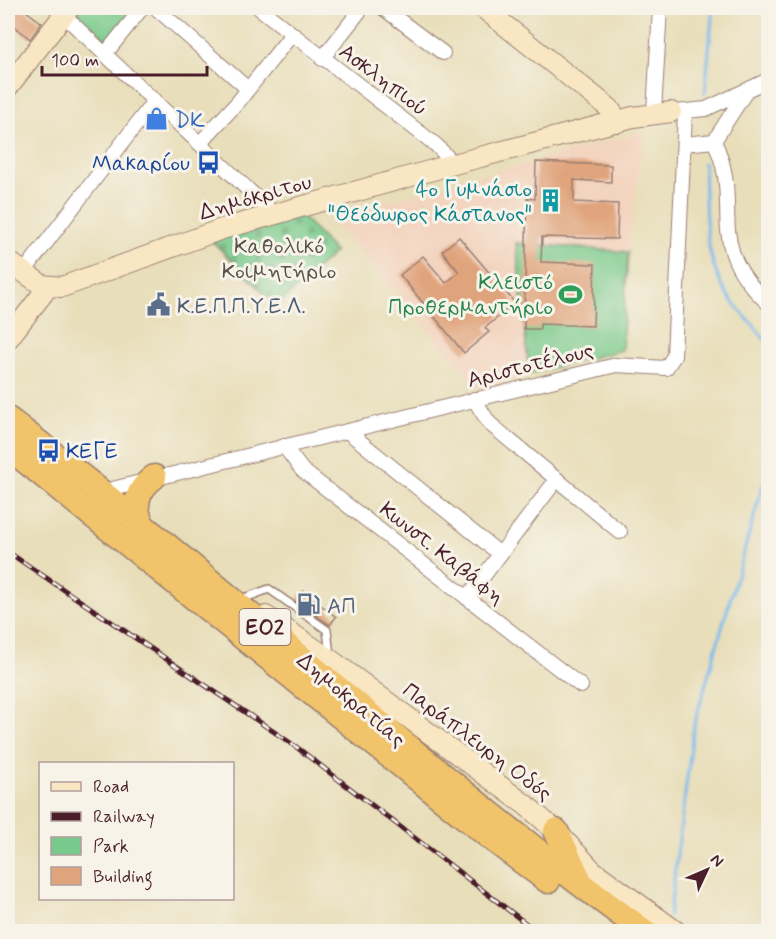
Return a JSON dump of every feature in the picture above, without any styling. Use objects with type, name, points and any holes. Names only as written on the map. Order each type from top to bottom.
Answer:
[{"type":"highway","name":"Δημοκρατίας","points":[[8,419],[143,527],[507,829],[584,886]]},
{"type":"highway","name":"Δημοκρατίας","points":[[8,447],[484,832],[584,886]]},
{"type":"highway","points":[[143,527],[136,511],[136,499],[141,489],[154,477]]},
{"type":"highway","points":[[200,574],[242,599]]},
{"type":"highway","points":[[556,831],[584,886]]},
{"type":"highway","name":"ΕΟ2","points":[[584,886],[618,932]]},
{"type":"highway","name":"ΕΟ2","points":[[584,886],[645,932]]},
{"type":"street","points":[[106,53],[142,8]]},
{"type":"street","points":[[156,8],[248,89]]},
{"type":"street","name":"Ασκληπιού","points":[[259,8],[436,145],[454,164]]},
{"type":"street","points":[[322,59],[362,8]]},
{"type":"street","points":[[383,8],[443,53]]},
{"type":"street","points":[[483,8],[609,108],[618,122]]},
{"type":"street","name":"Αριστοτέλους","points":[[100,492],[616,365],[666,368],[674,356],[684,144],[670,112],[660,8]]},
{"type":"street","points":[[8,87],[63,10],[275,215]]},
{"type":"street","points":[[200,143],[248,89],[292,34]]},
{"type":"street","points":[[670,112],[706,109],[768,80]]},
{"type":"street","points":[[714,141],[746,91]]},
{"type":"street","points":[[8,339],[48,287],[15,267],[155,99]]},
{"type":"street","name":"Δημόκριτου","points":[[48,287],[66,286],[209,234],[454,164],[618,122],[670,112]]},
{"type":"street","points":[[684,144],[714,141]]},
{"type":"street","points":[[714,141],[721,155],[725,182],[726,227],[730,248],[744,278],[768,303]]},
{"type":"street","points":[[474,399],[489,423],[620,532]]},
{"type":"street","points":[[347,431],[500,554]]},
{"type":"street","name":"Κωνστ. Καβάφη","points":[[284,446],[302,470],[581,686]]},
{"type":"street","points":[[467,598],[557,479]]},
{"type":"street","name":"Παράπλευρη Οδός","points":[[242,599],[330,660],[556,831]]},
{"type":"street","points":[[584,886],[677,932]]},
{"type":"shaded area","points":[[644,131],[628,252],[516,243],[529,374],[482,392],[330,217]]},
{"type":"green space","points":[[82,8],[133,8],[107,41],[77,13]]},
{"type":"green space","name":"Καθολικό Κοιμητήριο","points":[[300,214],[335,252],[277,306],[212,241]]},
{"type":"green space","points":[[516,243],[628,252],[622,350],[529,374]]},
{"type":"building","points":[[13,8],[22,8],[42,23],[30,39],[8,21],[8,14]]},
{"type":"building","points":[[536,162],[611,165],[611,182],[574,180],[574,202],[618,204],[617,239],[542,237],[541,262],[595,264],[593,326],[540,324],[540,329],[524,329],[527,198],[535,199]]},
{"type":"building","points":[[459,237],[515,303],[485,328],[489,332],[464,353],[400,275],[423,256],[446,283],[459,272],[442,251]]},
{"type":"building","points":[[303,591],[336,617],[330,625],[296,601]]},
{"type":"waterway","points":[[705,93],[713,8]]},
{"type":"waterway","points":[[704,163],[707,231],[713,264],[727,294],[768,344]]},
{"type":"waterway","points":[[669,916],[694,725],[768,468]]},
{"type":"railway","points":[[8,552],[295,746],[537,932]]},
{"type":"place","name":"DK","points":[[157,119]]},
{"type":"place","name":"Μακαρίου","points":[[208,162]]},
{"type":"place","name":"4ο Γυμνάσιο \"Θεόδωρος Κάστανος\"","points":[[550,201]]},
{"type":"place","name":"Κλειστό Προθερμαντήριο","points":[[571,294]]},
{"type":"place","name":"Κ.Ε.Π.Π.Υ.Ε.Λ.","points":[[159,305]]},
{"type":"place","name":"ΚΕΓΕ","points":[[48,450]]},
{"type":"place","name":"ΑΠ","points":[[309,605]]}]
